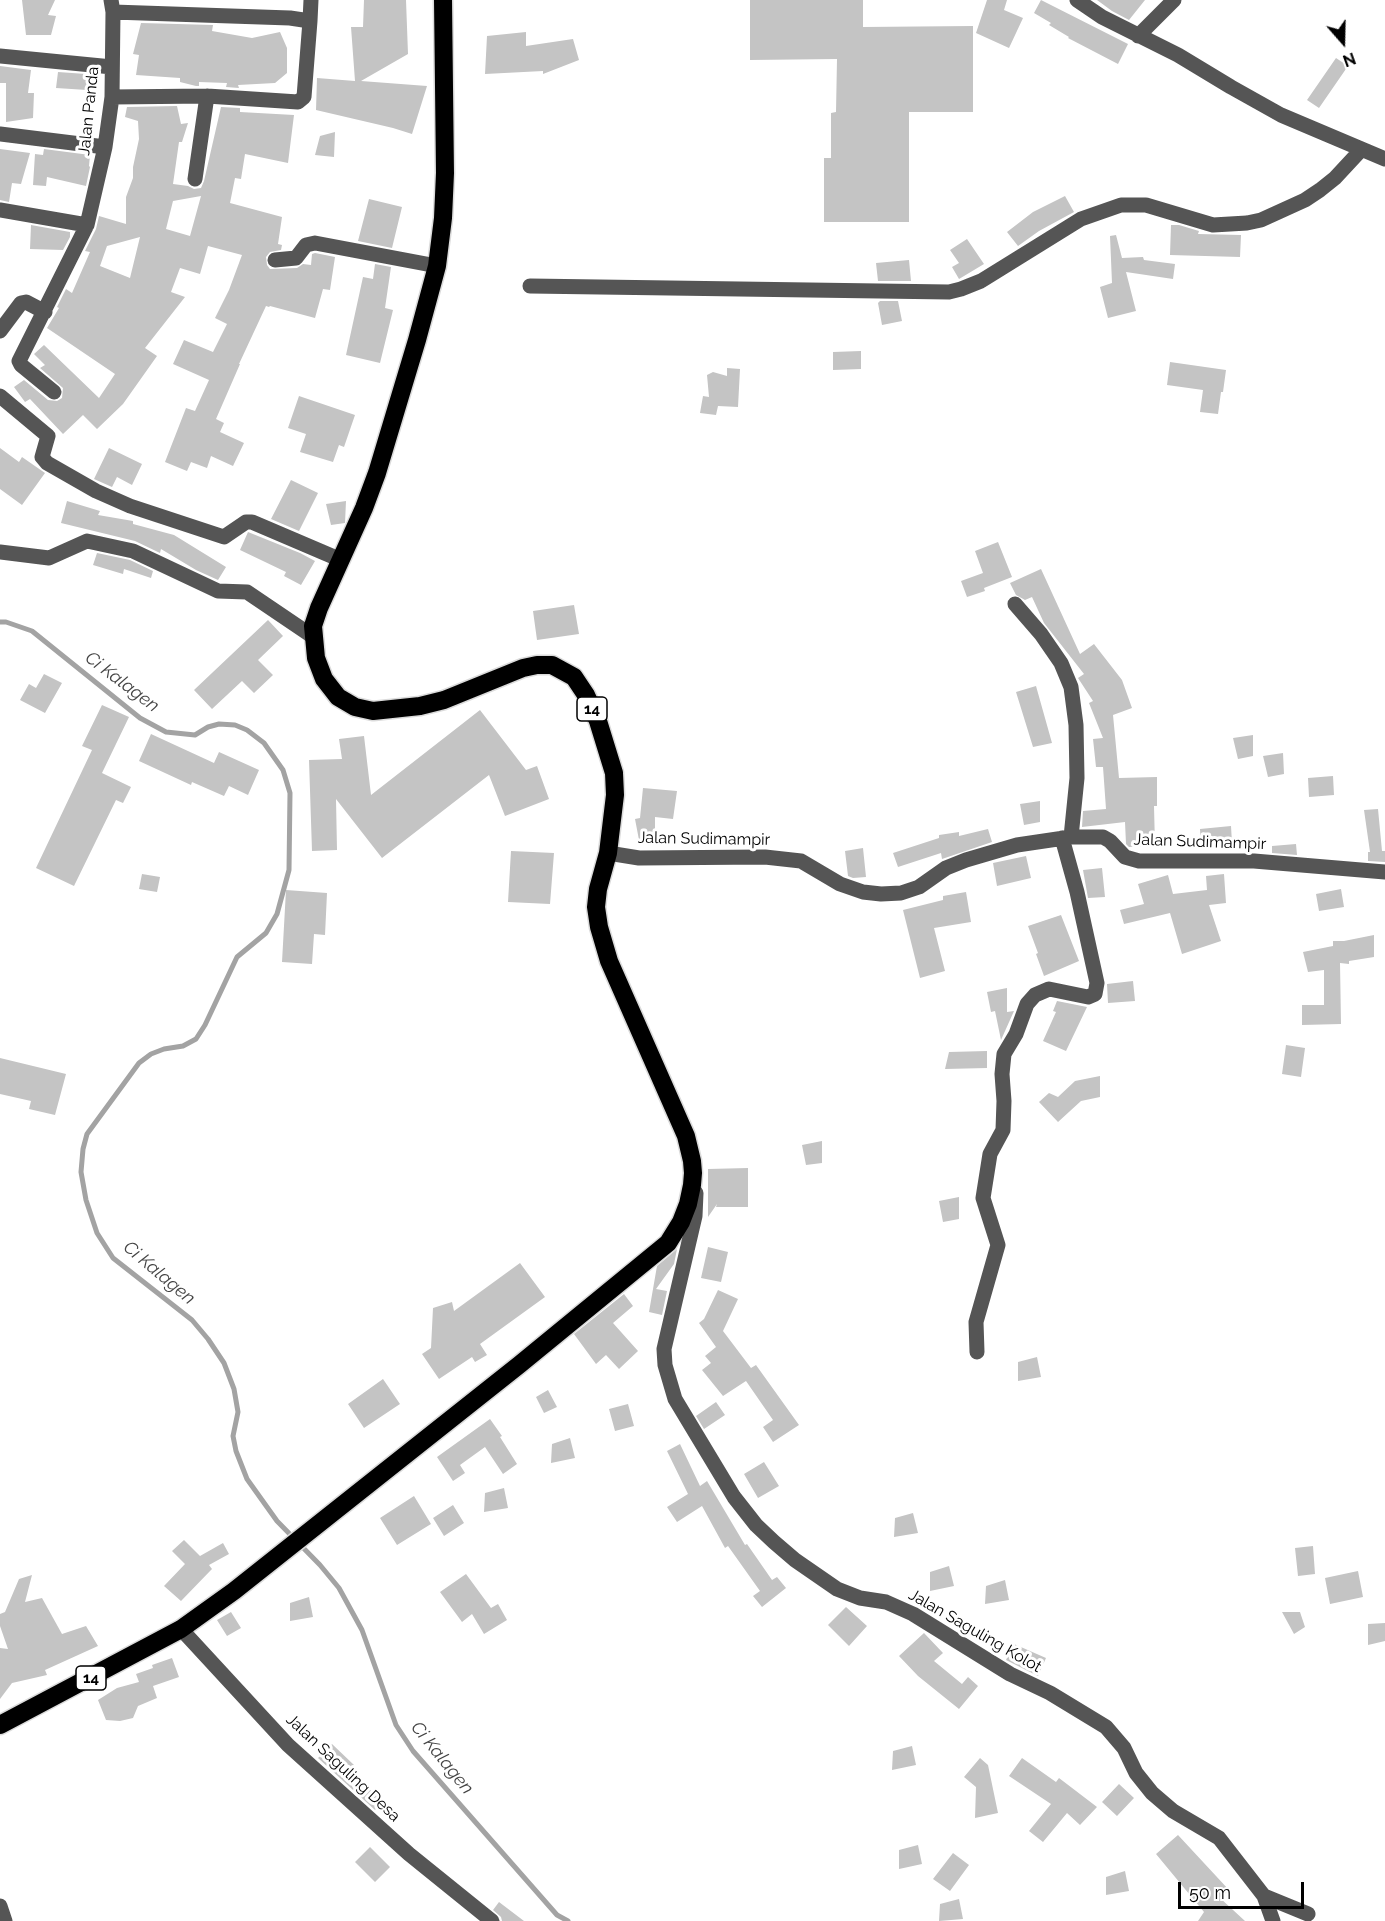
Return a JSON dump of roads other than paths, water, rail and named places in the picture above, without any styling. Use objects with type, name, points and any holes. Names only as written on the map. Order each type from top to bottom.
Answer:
[{"type":"highway","name":"14","points":[[0,1725],[181,1629],[234,1591],[502,1379],[668,1243],[681,1222],[688,1204],[692,1185],[692,1161],[686,1136],[609,961],[598,927],[596,907],[598,889],[608,854],[615,795],[614,772],[598,721],[586,695],[574,677],[552,665],[530,666],[444,700],[420,706],[373,711],[346,702],[330,689],[316,658],[313,626],[377,473],[437,266],[443,218],[445,173],[443,0]]},
{"type":"street","points":[[112,97],[207,96],[298,102],[303,100],[311,0]]},
{"type":"street","points":[[1077,0],[1102,17],[1178,54],[1281,115],[1385,159]]},
{"type":"street","points":[[1138,36],[1174,0]]},
{"type":"street","points":[[112,6],[310,21]]},
{"type":"street","name":"Jalan Panda","points":[[54,392],[19,361],[87,225],[105,147],[112,97],[112,6]]},
{"type":"street","points":[[0,56],[112,67]]},
{"type":"street","points":[[195,179],[207,96]]},
{"type":"street","points":[[0,134],[105,147]]},
{"type":"street","points":[[530,286],[949,292],[961,290],[981,281],[1081,219],[1121,205],[1146,205],[1214,225],[1261,220],[1305,200],[1320,190],[1335,178],[1361,150]]},
{"type":"street","points":[[0,210],[87,225]]},
{"type":"street","points":[[274,260],[296,258],[306,246],[315,243],[437,266]]},
{"type":"street","points":[[0,331],[21,303],[26,302],[45,312]]},
{"type":"street","points":[[0,396],[48,436],[42,457],[47,463],[96,491],[130,506],[224,537],[246,522],[252,522],[341,560]]},
{"type":"street","points":[[0,552],[49,558],[87,541],[133,550],[218,591],[247,592],[315,638]]},
{"type":"street","points":[[978,1352],[976,1322],[998,1245],[982,1198],[990,1154],[1003,1130],[1004,1054],[1016,1034],[1027,1004],[1035,995],[1049,989],[1088,997],[1095,994],[1097,983],[1067,837],[1077,778],[1076,724],[1071,687],[1060,663],[1041,634],[1015,604]]},
{"type":"street","name":"Jalan Sudimampir","points":[[608,854],[639,858],[765,857],[801,861],[840,884],[863,892],[881,894],[901,893],[919,887],[946,868],[966,860],[1017,845],[1067,837],[1103,837],[1125,857],[1139,861],[1254,861],[1385,872]]},
{"type":"street","name":"Jalan Saguling Kolot","points":[[692,1161],[697,1172],[694,1216],[664,1349],[665,1365],[675,1399],[734,1497],[756,1525],[774,1542],[795,1560],[837,1589],[860,1598],[886,1602],[913,1614],[1010,1674],[1050,1693],[1106,1727],[1124,1748],[1136,1773],[1152,1793],[1173,1810],[1219,1838],[1264,1896],[1273,1921]]},
{"type":"street","name":"Jalan Saguling Desa","points":[[181,1629],[288,1744],[409,1854],[492,1921]]},
{"type":"street","points":[[1264,1896],[1308,1914]]},
{"type":"street","points":[[0,1906],[5,1921]]},
{"type":"waterway","name":"Ci Kalagen","points":[[0,622],[32,631],[140,718],[166,732],[195,735],[208,727],[219,724],[235,725],[247,730],[264,743],[283,770],[290,793],[289,870],[277,914],[266,933],[237,957],[196,1039],[183,1046],[151,1054],[139,1063],[87,1134],[81,1172],[86,1200],[97,1233],[113,1258],[192,1320],[224,1363],[234,1389],[238,1412],[233,1436],[247,1479],[277,1521],[339,1588],[362,1630],[396,1725],[413,1751],[557,1915],[568,1921]]}]
